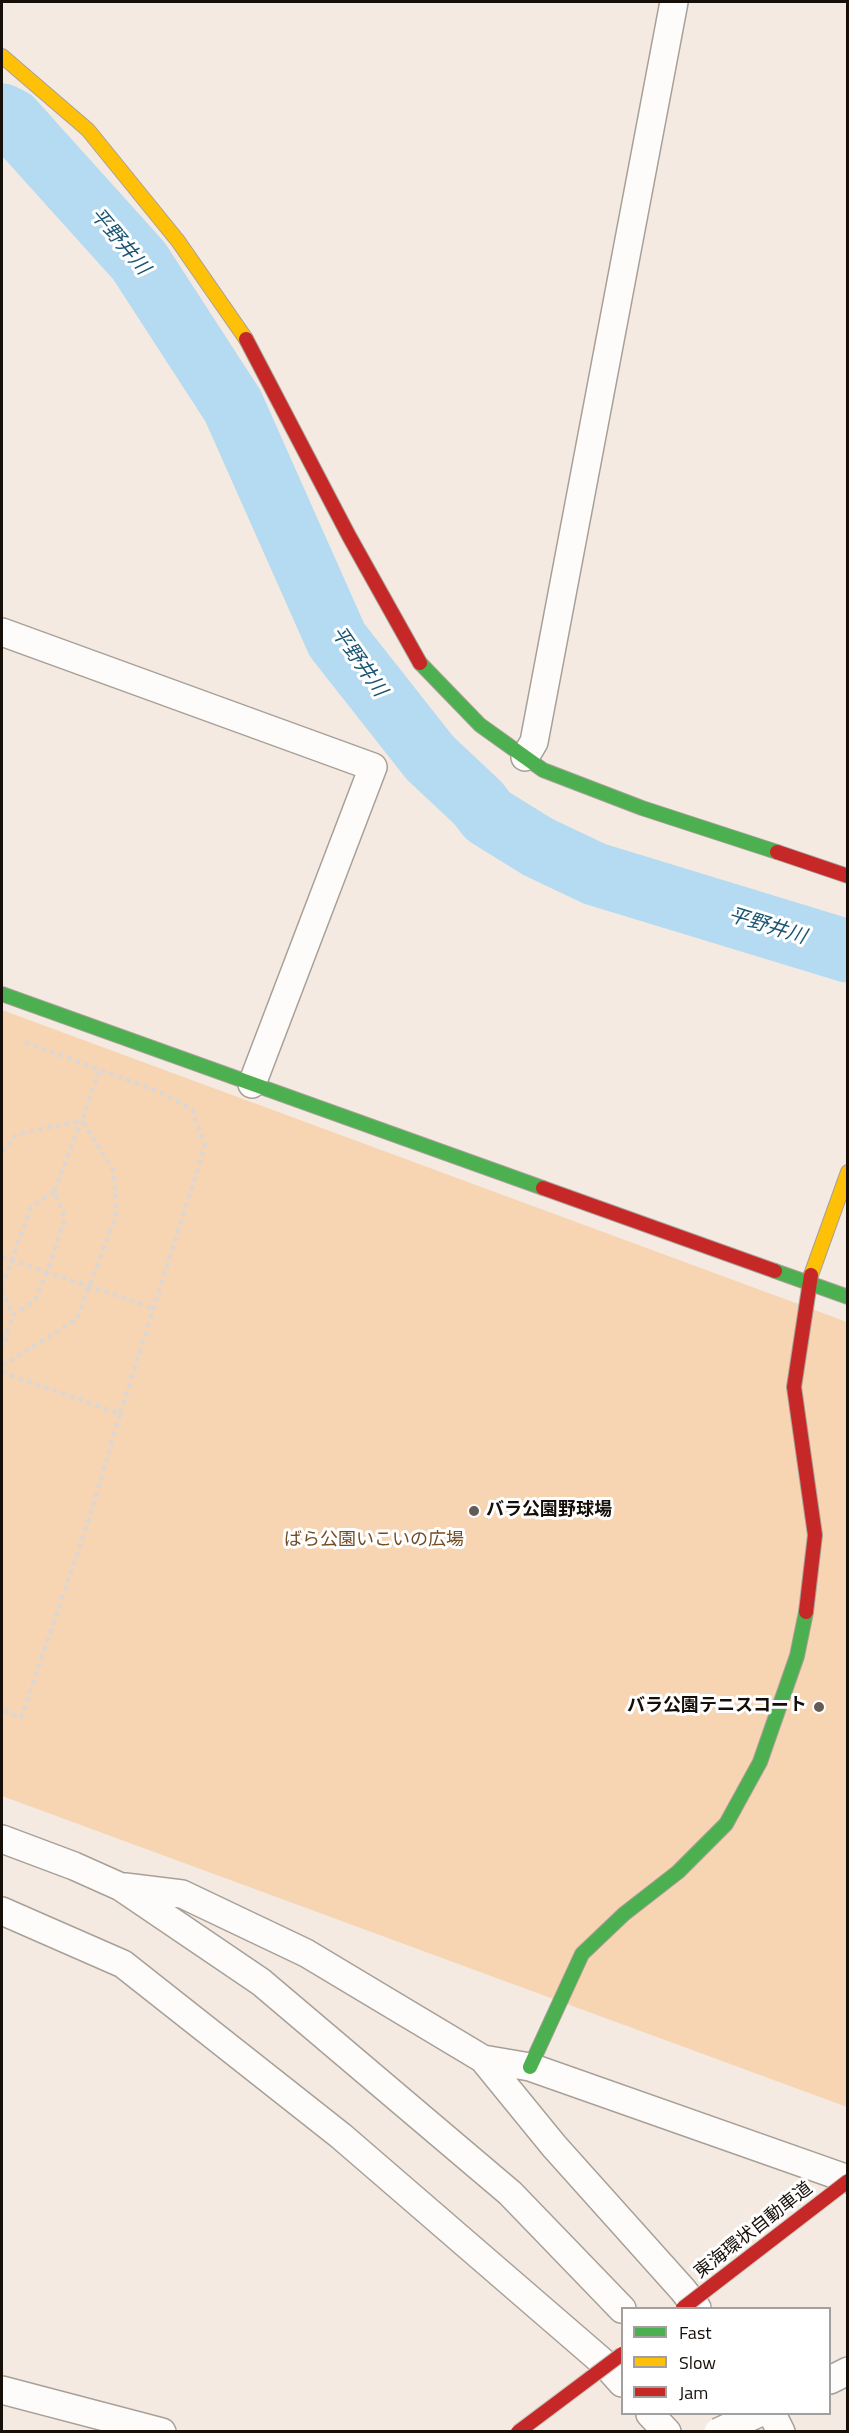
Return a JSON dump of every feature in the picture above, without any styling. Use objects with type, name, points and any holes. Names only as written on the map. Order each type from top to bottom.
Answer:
[{"type":"main road","points":[[2,56],[88,130],[178,241],[244,335],[417,660],[480,725],[543,770],[642,808],[848,876]]},
{"type":"main road","points":[[2,994],[848,1297]]},
{"type":"main road","points":[[530,2067],[582,1954],[624,1914],[678,1872],[726,1824],[760,1762],[796,1656],[808,1602],[815,1535],[794,1387],[808,1282],[848,1172]]},
{"type":"main road","name":"東海環状自動車道","points":[[684,2307],[848,2180]]},
{"type":"main road","points":[[518,2432],[621,2355]]},
{"type":"street","points":[[525,757],[534,742],[674,2]]},
{"type":"street","points":[[2,632],[373,767],[252,1084]]},
{"type":"street","points":[[2,1839],[74,1866],[121,1887],[261,1982],[510,2193],[621,2308]]},
{"type":"street","points":[[2,1858],[74,1866]]},
{"type":"street","points":[[121,1887],[182,1893],[306,1953],[483,2059],[554,2146],[696,2307]]},
{"type":"street","points":[[2,1911],[123,1964],[341,2136],[605,2364],[621,2382]]},
{"type":"street","points":[[483,2059],[530,2067],[848,2180]]},
{"type":"street","points":[[831,2380],[848,2371]]},
{"type":"street","points":[[2,2390],[162,2432]]},
{"type":"street","points":[[651,2415],[667,2432]]},
{"type":"street","points":[[724,2415],[739,2432]]},
{"type":"street","points":[[718,2432],[755,2415]]},
{"type":"street","points":[[772,2415],[781,2432]]},
{"type":"path","points":[[13,1315],[2,1289],[10,1260],[31,1207],[54,1192],[114,1035]]},
{"type":"path","points":[[2,1710],[21,1718],[89,1519],[205,1146],[192,1109],[160,1092],[23,1041]]},
{"type":"path","points":[[2,1152],[17,1134],[82,1120]]},
{"type":"path","points":[[2,1366],[77,1319],[116,1215],[114,1172],[82,1120]]},
{"type":"path","points":[[2,1350],[13,1315],[36,1300],[47,1272],[64,1218],[54,1192]]},
{"type":"path","points":[[2,1257],[153,1308]]},
{"type":"path","points":[[2,1372],[120,1414]]},
{"type":"green space","name":"ばら公園いこいの広場","points":[[2,1010],[847,1322],[847,2107],[2,1796]]},
{"type":"waterway","name":"平野井川","points":[[2,115],[12,120],[139,261],[233,406],[337,640],[430,758],[478,803],[488,816],[538,847],[595,874],[848,951]]},
{"type":"traffic: fast","points":[[420,663],[480,725],[543,770],[642,808],[777,852]]},
{"type":"traffic: fast","points":[[2,994],[543,1188]]},
{"type":"traffic: fast","points":[[775,1271],[848,1297]]},
{"type":"traffic: fast","points":[[530,2067],[582,1954],[624,1914],[678,1872],[726,1824],[760,1762],[797,1656],[806,1612]]},
{"type":"traffic: slow","points":[[2,56],[88,130],[178,241],[246,339]]},
{"type":"traffic: slow","points":[[811,1275],[848,1172]]},
{"type":"traffic: jam","points":[[246,339],[349,536],[420,663]]},
{"type":"traffic: jam","points":[[777,852],[848,876]]},
{"type":"traffic: jam","points":[[543,1188],[775,1271]]},
{"type":"traffic: jam","points":[[806,1612],[815,1535],[794,1387],[811,1275]]},
{"type":"traffic: jam","points":[[684,2307],[848,2181]]},
{"type":"traffic: jam","points":[[518,2432],[621,2355]]},
{"type":"place","name":"バラ公園野球場","points":[[474,1511]]},
{"type":"place","name":"バラ公園テニスコート","points":[[819,1707]]}]
